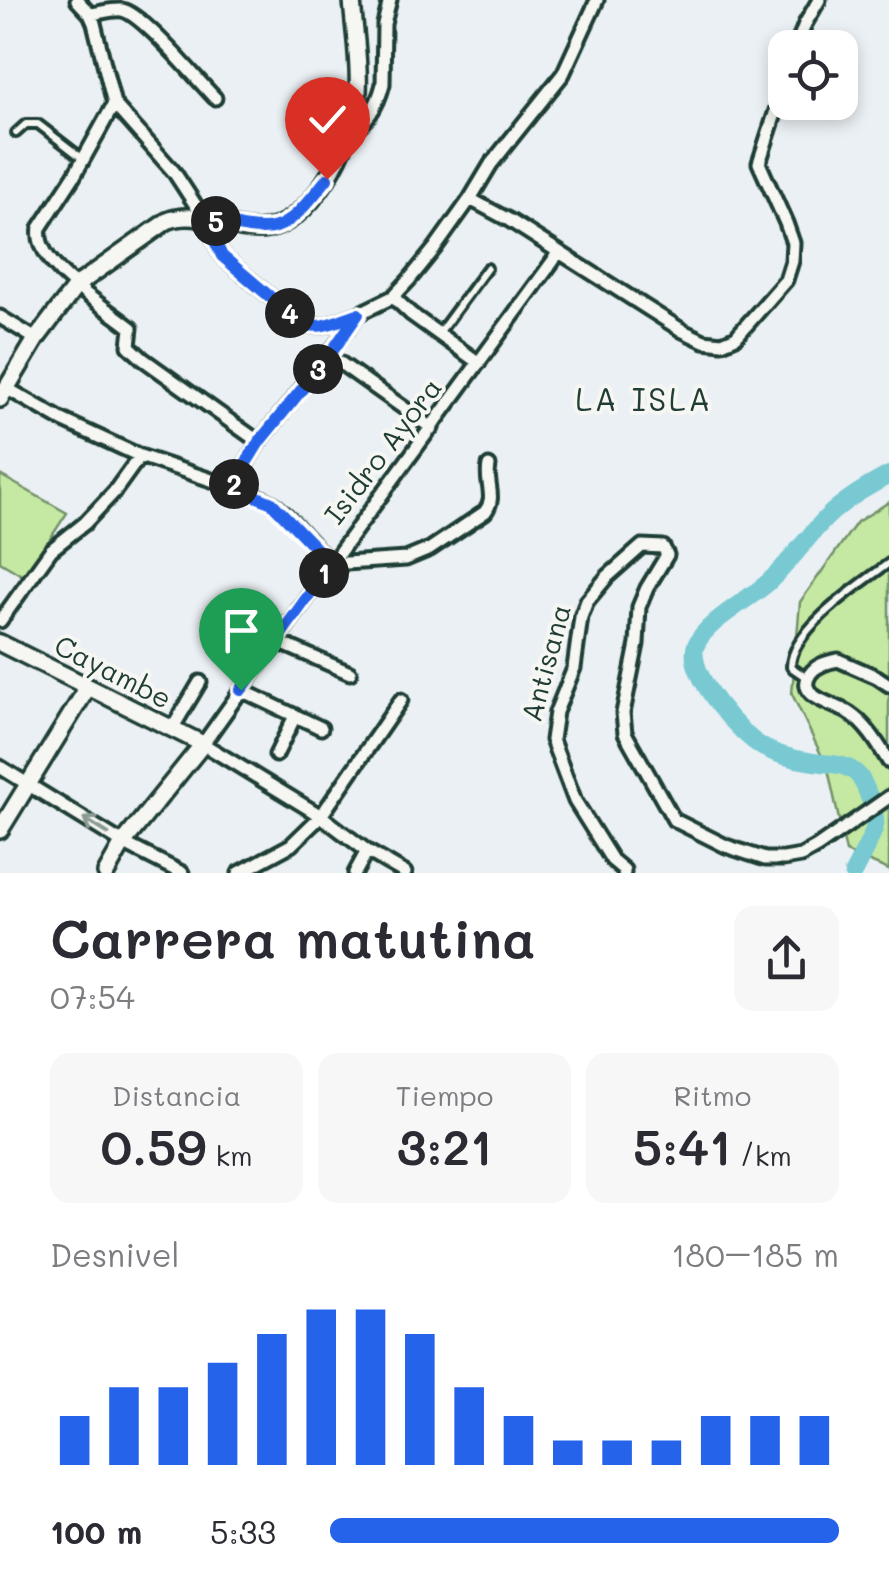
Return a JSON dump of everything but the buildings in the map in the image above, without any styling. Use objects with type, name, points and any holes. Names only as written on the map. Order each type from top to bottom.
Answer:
[{"type":"street","points":[[77,0],[90,14],[114,104],[174,172],[204,218],[222,256],[300,322],[320,328],[393,296],[435,248],[491,164],[562,74],[597,0]]},
{"type":"street","points":[[352,0],[358,97],[350,132],[327,179],[288,222],[277,228],[252,230],[204,218],[167,221],[77,285],[36,339],[2,396],[140,456],[272,503],[331,564],[406,559],[430,548],[490,505],[489,466]]},
{"type":"street","points":[[350,132],[367,119],[383,84],[384,24],[390,0]]},
{"type":"street","points":[[804,30],[819,0]]},
{"type":"street","points":[[90,14],[116,10],[129,13],[215,98]]},
{"type":"street","points":[[114,104],[40,228],[38,238],[46,256],[131,328],[129,346],[142,360],[259,442]]},
{"type":"street","points":[[470,199],[683,331],[704,342],[722,343],[736,337],[786,280],[792,261],[786,223],[759,163],[773,120]]},
{"type":"street","name":"Isidro Ayora","points":[[106,873],[123,842],[202,744],[558,252]]},
{"type":"street","points":[[393,296],[479,363]]},
{"type":"street","points":[[232,486],[259,442],[358,314]]},
{"type":"street","points":[[0,318],[36,339]]},
{"type":"street","points":[[329,356],[432,428]]},
{"type":"street","points":[[0,621],[50,550],[85,523],[140,456]]},
{"type":"street","name":"Antisana","points":[[623,872],[575,800],[552,740],[556,712],[574,668],[587,601],[642,546],[663,547],[667,555],[638,607],[637,644],[623,713],[624,733],[674,820],[726,846],[764,859],[784,859],[817,847],[888,798]]},
{"type":"street","points":[[276,641],[350,673]]},
{"type":"street","name":"Cayambe","points":[[0,642],[202,744],[321,816],[366,851],[405,873]]},
{"type":"street","points":[[889,684],[838,660],[818,666],[808,679],[808,689],[817,700],[848,712],[868,731],[889,762]]},
{"type":"street","points":[[172,730],[200,682]]},
{"type":"street","points":[[0,830],[88,687]]},
{"type":"street","points":[[241,690],[321,728]]},
{"type":"street","points":[[240,873],[291,845],[321,816],[401,700]]},
{"type":"street","points":[[276,754],[295,716]]},
{"type":"street","points":[[0,767],[182,873]]},
{"type":"street","points":[[355,873],[366,851]]},
{"type":"lane","points":[[16,133],[26,124],[38,124],[84,159]]},
{"type":"lane","points":[[439,333],[487,268]]},
{"type":"lane","points":[[808,679],[791,666],[792,654],[816,621],[889,563]]},
{"type":"green space","points":[[0,475],[67,513],[25,577],[0,562]]},
{"type":"green space","points":[[889,502],[889,870],[846,852],[828,769],[792,694],[800,602],[857,522]]},
{"type":"waterway","points":[[853,873],[875,825],[870,799],[858,775],[841,765],[780,754],[754,741],[729,717],[706,686],[695,657],[696,645],[708,629],[773,578],[833,511],[889,475]]},
{"type":"district","name":"LA ISLA","points":[[644,400]]},
{"type":"route","points":[[241,690],[331,564],[286,514],[256,494],[232,486],[259,442],[358,314],[320,328],[300,322],[222,256],[204,218],[252,230],[277,228],[309,202],[327,179]]}]
